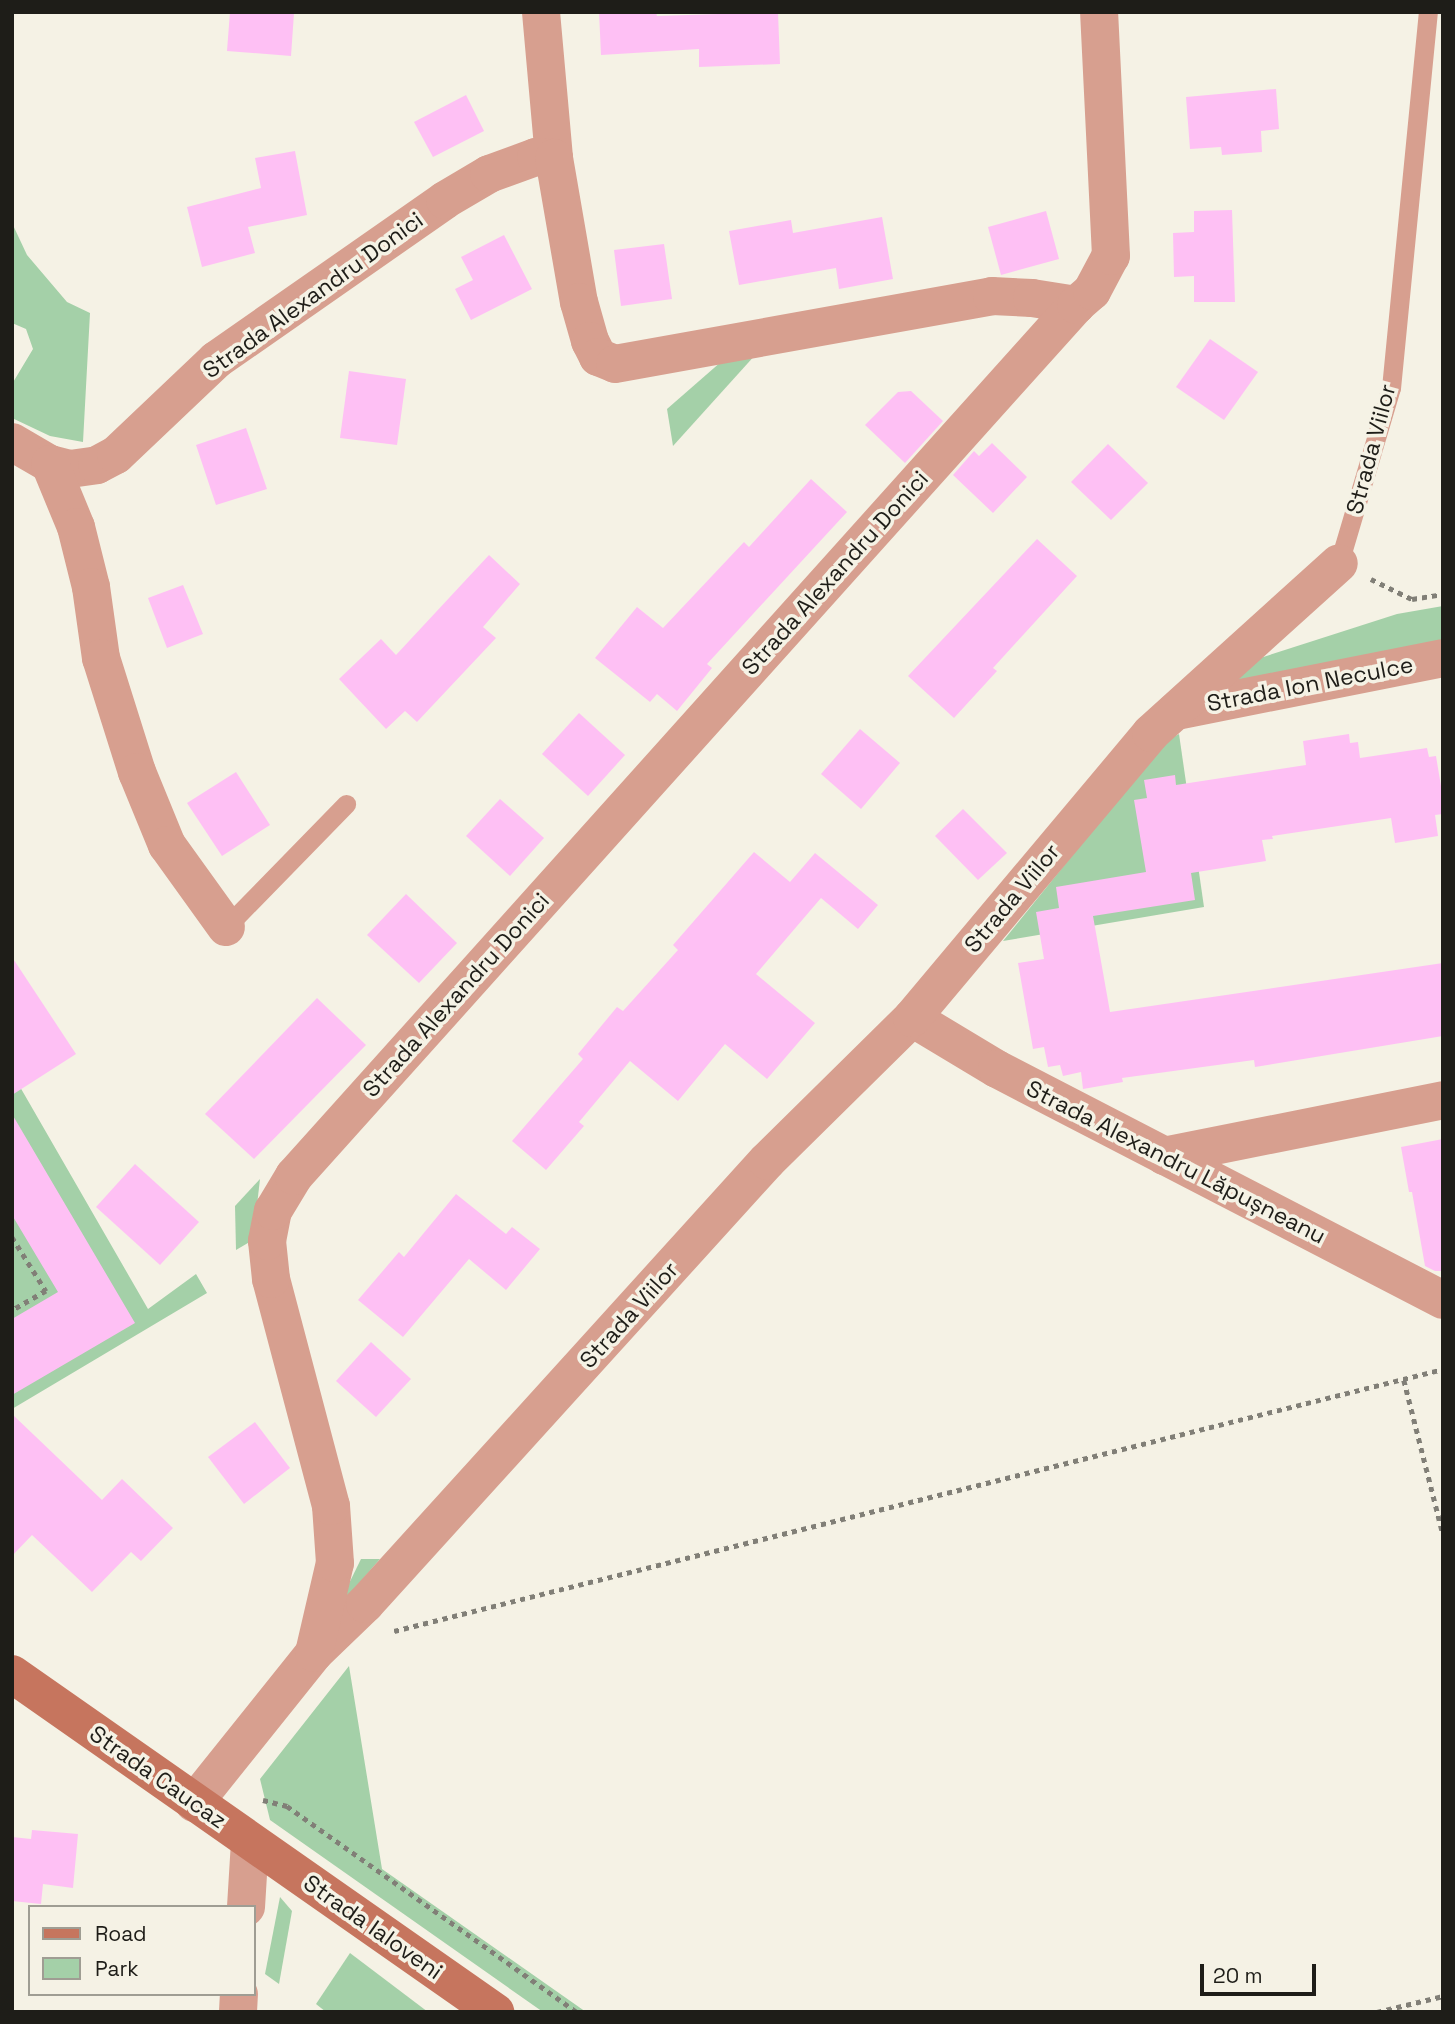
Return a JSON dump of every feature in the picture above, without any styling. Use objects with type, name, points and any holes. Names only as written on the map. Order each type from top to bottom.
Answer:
[{"type":"street","name":"Strada Alexandru Donici","points":[[202,1794],[314,1653],[335,1563],[331,1506],[271,1279],[267,1241],[273,1211],[293,1176],[1076,305],[1092,291],[1111,257],[1099,12]]},
{"type":"street","points":[[538,13],[554,158],[579,302],[590,341],[598,357],[615,363],[992,296],[1032,298],[1076,305]]},
{"type":"street","name":"Strada Alexandru Donici","points":[[12,442],[50,464],[70,469],[97,466],[116,455],[216,360],[445,200],[514,162],[536,157],[554,158]]},
{"type":"street","points":[[50,464],[76,527],[91,587],[101,658],[137,772],[167,845],[226,927]]},
{"type":"street","name":"Strada Viilor","points":[[314,1653],[384,1584],[767,1161],[912,1018],[1151,733],[1339,563]]},
{"type":"street","name":"Strada Ion Neculce","points":[[1176,710],[1443,658]]},
{"type":"street","name":"Strada Alexandru Lăpușneanu","points":[[912,1018],[997,1069],[1443,1300]]},
{"type":"street","points":[[1164,1156],[1443,1100]]},
{"type":"street","name":"Strada Caucaz","points":[[12,1674],[202,1794],[250,1842],[246,1905]]},
{"type":"street","name":"Strada Ialoveni","points":[[250,1842],[495,2012]]},
{"type":"lane","name":"Strada Viilor","points":[[1339,563],[1391,388],[1428,12]]},
{"type":"lane","points":[[226,927],[346,804]]},
{"type":"path","points":[[1339,563],[1412,599],[1443,594]]},
{"type":"path","points":[[12,1237],[46,1291],[12,1311]]},
{"type":"path","points":[[387,1633],[1443,1369]]},
{"type":"path","points":[[1405,1380],[1443,1534]]},
{"type":"path","points":[[202,1794],[287,1806],[577,2012]]},
{"type":"path","points":[[1377,2012],[1443,1996]]},
{"type":"green space","points":[[12,223],[27,255],[67,302],[90,313],[83,442],[50,436],[12,418],[12,384],[33,349],[26,329],[12,323]]},
{"type":"green space","points":[[757,353],[673,446],[667,409],[722,361]]},
{"type":"green space","points":[[1443,606],[1443,645],[1224,687],[1254,660],[1397,614]]},
{"type":"green space","points":[[1179,734],[1204,907],[1003,941],[1164,742]]},
{"type":"green space","points":[[12,1073],[148,1309],[196,1274],[207,1293],[12,1409]]},
{"type":"green space","points":[[260,1179],[253,1240],[236,1250],[235,1206]]},
{"type":"green space","points":[[361,1559],[380,1559],[336,1610]]},
{"type":"green space","points":[[349,1666],[382,1869],[586,2012],[543,2012],[270,1820],[260,1779]]},
{"type":"green space","points":[[280,1897],[292,1911],[279,1984],[265,1974]]},
{"type":"green space","points":[[350,1953],[428,2012],[326,2012],[316,2004]]},
{"type":"building","points":[[230,12],[294,13],[291,56],[227,51]]},
{"type":"building","points":[[599,12],[656,12],[657,16],[778,12],[780,64],[699,67],[699,49],[601,55]]},
{"type":"building","points":[[1276,89],[1279,129],[1261,131],[1262,152],[1222,155],[1221,147],[1190,149],[1186,97]]},
{"type":"building","points":[[466,95],[484,131],[433,157],[414,122]]},
{"type":"building","points":[[295,151],[307,215],[248,227],[255,253],[202,267],[187,207],[261,188],[255,158]]},
{"type":"building","points":[[1232,210],[1235,302],[1194,302],[1194,276],[1174,277],[1173,233],[1194,232],[1194,211]]},
{"type":"building","points":[[1046,211],[1059,259],[1001,275],[988,227]]},
{"type":"building","points":[[882,217],[893,279],[839,289],[836,268],[739,285],[729,231],[791,220],[793,233]]},
{"type":"building","points":[[504,235],[532,289],[471,320],[455,289],[473,280],[461,257]]},
{"type":"building","points":[[664,244],[672,299],[621,306],[614,250]]},
{"type":"building","points":[[1210,339],[1258,372],[1224,420],[1176,387]]},
{"type":"building","points":[[349,371],[406,379],[397,445],[340,438]]},
{"type":"building","points":[[911,391],[943,421],[905,463],[865,425],[898,392]]},
{"type":"building","points":[[246,428],[267,489],[216,505],[196,445]]},
{"type":"building","points":[[992,443],[1027,477],[993,513],[953,475],[974,451],[979,456]]},
{"type":"building","points":[[1108,444],[1148,483],[1111,520],[1071,482]]},
{"type":"building","points":[[811,479],[847,512],[707,664],[712,668],[677,711],[657,694],[650,702],[595,658],[637,607],[663,628],[744,542],[749,547]]},
{"type":"building","points":[[1037,539],[1077,576],[993,668],[997,671],[954,718],[908,676]]},
{"type":"building","points":[[489,555],[520,584],[483,627],[496,638],[417,722],[405,711],[386,729],[339,679],[381,639],[396,655]]},
{"type":"building","points":[[183,585],[203,634],[167,648],[148,598]]},
{"type":"building","points":[[579,713],[625,755],[588,796],[542,754]]},
{"type":"building","points":[[860,729],[900,763],[861,809],[821,774]]},
{"type":"building","points":[[1349,734],[1350,743],[1358,742],[1360,758],[1427,748],[1429,757],[1436,756],[1443,798],[1443,814],[1435,815],[1438,836],[1395,843],[1391,818],[1272,836],[1273,839],[1262,840],[1266,861],[1191,873],[1195,900],[1093,916],[1110,1012],[1443,963],[1443,1036],[1255,1067],[1254,1060],[1122,1078],[1123,1082],[1083,1089],[1081,1072],[1063,1076],[1060,1065],[1048,1067],[1044,1047],[1033,1049],[1018,963],[1044,959],[1036,912],[1059,908],[1056,887],[1146,872],[1134,800],[1147,798],[1144,780],[1175,775],[1176,785],[1306,765],[1303,741]]},
{"type":"building","points":[[236,772],[270,825],[222,856],[187,803]]},
{"type":"building","points":[[500,799],[544,838],[510,876],[466,836]]},
{"type":"building","points":[[963,809],[1007,853],[978,880],[935,836]]},
{"type":"building","points":[[754,852],[790,882],[815,853],[878,905],[858,929],[821,898],[756,974],[815,1023],[767,1079],[725,1044],[678,1101],[630,1061],[579,1122],[584,1126],[546,1170],[512,1141],[583,1059],[578,1054],[617,1007],[623,1011],[678,950],[673,945]]},
{"type":"building","points":[[406,894],[457,943],[419,983],[367,935]]},
{"type":"building","points":[[12,957],[76,1054],[12,1095]]},
{"type":"building","points":[[317,998],[366,1045],[254,1159],[205,1114]]},
{"type":"building","points":[[12,1114],[135,1323],[12,1395],[12,1319],[58,1292],[12,1215]]},
{"type":"building","points":[[1443,1139],[1443,1271],[1435,1271],[1425,1266],[1401,1147]]},
{"type":"building","points":[[135,1164],[199,1222],[160,1265],[96,1207]]},
{"type":"building","points":[[456,1194],[506,1234],[512,1227],[540,1249],[506,1290],[469,1259],[403,1337],[358,1300],[399,1252],[404,1257]]},
{"type":"building","points":[[371,1342],[411,1379],[376,1417],[336,1381]]},
{"type":"building","points":[[12,1414],[102,1500],[122,1479],[173,1528],[141,1561],[131,1552],[92,1592],[32,1535],[12,1556]]},
{"type":"building","points":[[255,1422],[290,1468],[244,1504],[208,1457]]},
{"type":"building","points":[[32,1830],[78,1834],[73,1888],[43,1884],[41,1904],[12,1901],[12,1837],[31,1839]]}]
